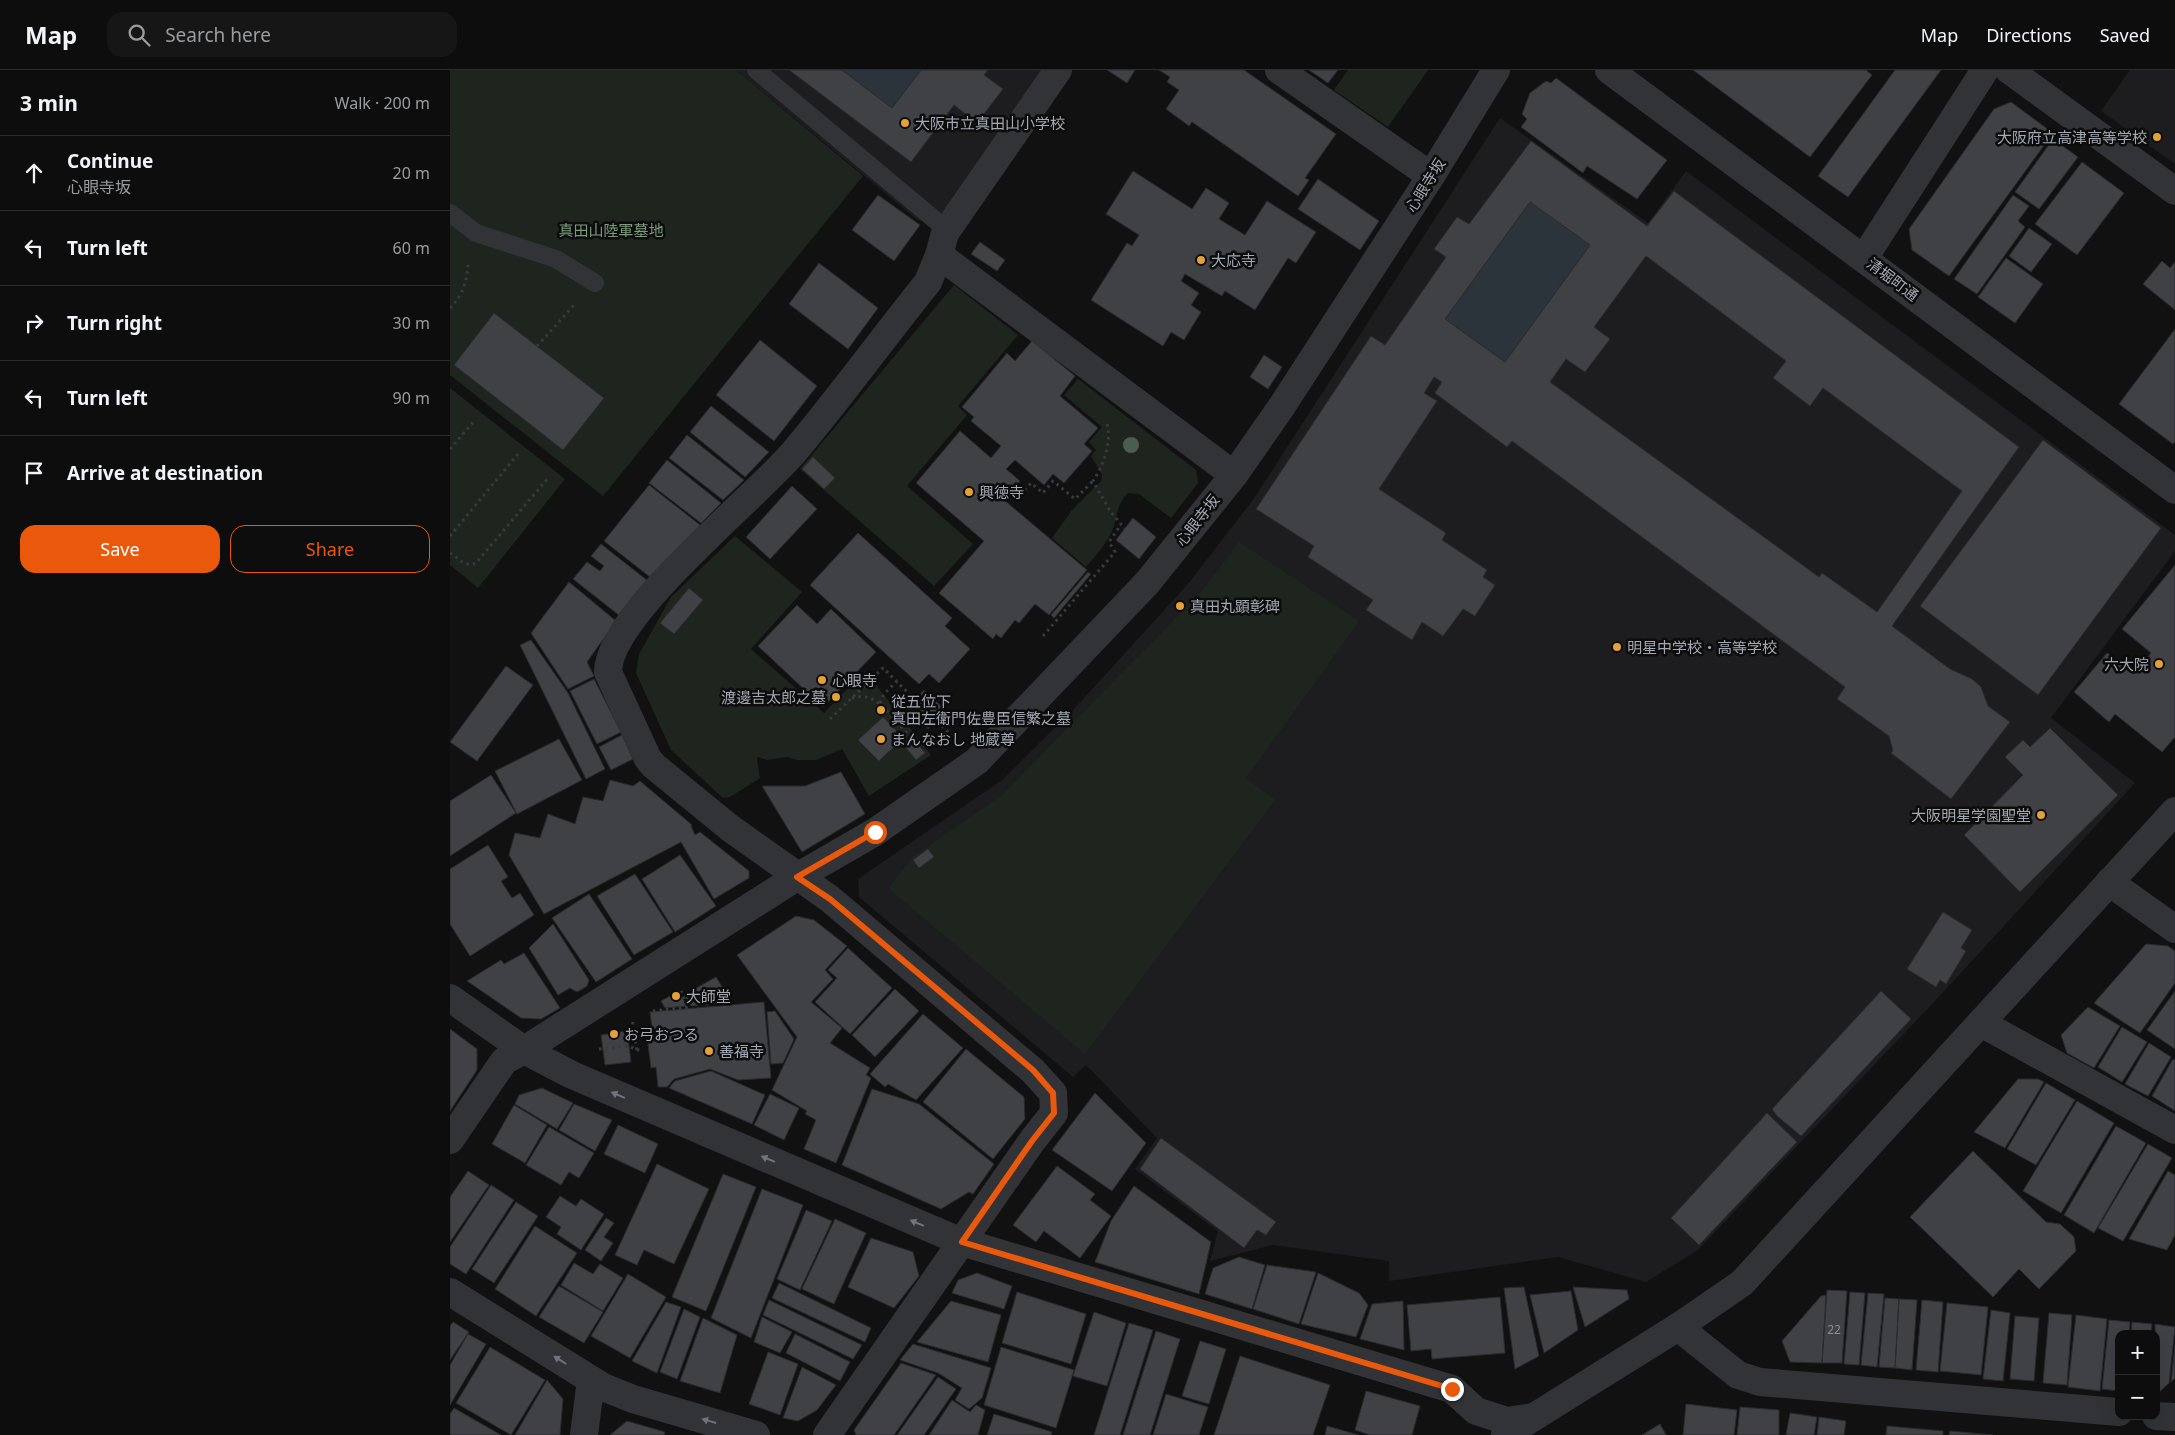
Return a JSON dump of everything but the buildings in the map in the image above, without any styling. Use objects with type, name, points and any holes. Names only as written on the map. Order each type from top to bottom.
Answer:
[{"type":"street","points":[[827,1435],[1032,1141],[1054,1113],[1053,1093],[1033,1070],[830,899],[730,828],[664,775],[648,759],[608,672],[609,660],[617,643],[648,598],[794,452],[928,282],[943,243],[1058,70]]},
{"type":"street","points":[[1278,70],[1431,176]]},
{"type":"street","name":"心眼寺坂","points":[[450,1140],[504,1060],[524,1050],[797,877],[875,832],[977,761],[1014,724],[1147,583],[1234,474],[1288,398],[1431,176],[1496,70]]},
{"type":"street","name":"清堀町通","points":[[1609,70],[2175,490]]},
{"type":"street","points":[[1864,258],[1985,70]]},
{"type":"street","points":[[2009,70],[2175,191]]},
{"type":"street","points":[[943,243],[1234,474]]},
{"type":"street","points":[[1505,1435],[1678,1327],[1742,1283],[2175,811]]},
{"type":"street","points":[[2109,882],[2175,929]]},
{"type":"street","points":[[450,998],[524,1050],[572,1075],[962,1242],[1452,1389],[1476,1411],[1507,1422],[1533,1418]]},
{"type":"street","points":[[1981,1023],[2175,1130]]},
{"type":"street","points":[[450,1292],[591,1380],[633,1399],[756,1435]]},
{"type":"street","points":[[1678,1327],[1738,1375],[1760,1382],[2115,1412]]},
{"type":"street","points":[[584,1435],[591,1380]]},
{"type":"street","points":[[2160,1416],[2175,1417]]},
{"type":"lane","points":[[756,70],[943,243]]},
{"type":"lane","points":[[450,213],[480,235],[556,259],[595,283]]},
{"type":"path","points":[[450,308],[462,292],[467,281],[468,261],[480,235]]},
{"type":"path","points":[[537,346],[595,283]]},
{"type":"path","points":[[1016,500],[1031,483],[1043,493],[1053,481],[1075,499],[1094,481],[1099,473],[1107,445],[1108,428],[1105,416]]},
{"type":"path","points":[[450,449],[475,420]]},
{"type":"path","points":[[450,536],[518,454]]},
{"type":"path","points":[[450,553],[468,565],[480,559],[548,478]]},
{"type":"path","points":[[1094,481],[1110,511],[1120,526],[1125,529]]},
{"type":"path","points":[[1043,636],[1116,552],[1109,542],[1120,526]]},
{"type":"path","points":[[830,719],[883,668],[944,726]]},
{"type":"path","points":[[880,703],[884,694],[898,681]]},
{"type":"path","points":[[852,698],[858,696],[872,698],[880,703],[911,738]]},
{"type":"path","points":[[898,723],[919,702]]},
{"type":"path","points":[[650,1011],[689,1007],[679,986]]},
{"type":"path","points":[[635,1019],[632,1027],[637,1050]]},
{"type":"path","points":[[604,1048],[629,1046],[642,1050]]},
{"type":"shaded area","name":"大阪市立真田山小学校","points":[[736,70],[1047,70],[945,213],[919,221]]},
{"type":"shaded area","points":[[842,70],[921,70],[892,108]]},
{"type":"shaded area","name":"大阪府立高津高等学校","points":[[2130,70],[2175,70],[2175,164],[2101,111]]},
{"type":"shaded area","name":"明星中学校・高等学校","points":[[1500,118],[1648,223],[1686,171],[2175,535],[2175,551],[2051,718],[2135,783],[1936,1000],[1698,1250],[1646,1282],[1558,1257],[1389,1281],[1389,1261],[1273,1245],[1210,1261],[1218,1231],[1135,1169],[1157,1138],[1086,1065],[1073,1077],[859,897],[858,879],[1002,780],[1074,709],[1188,584],[1255,497]]},
{"type":"shaded area","points":[[1530,202],[1590,245],[1505,362],[1445,319]]},
{"type":"green space","name":"真田山陸軍墓地","points":[[450,70],[736,70],[863,176],[603,496],[450,375]]},
{"type":"green space","points":[[1348,70],[1428,70],[1388,127],[1334,90]]},
{"type":"green space","points":[[954,285],[1018,335],[958,406],[967,415],[907,486],[973,544],[934,586],[800,469]]},
{"type":"green space","points":[[1078,379],[1196,470],[1198,483],[1171,518],[1139,494],[1128,493],[1120,505],[1109,537],[1086,567],[1052,538],[1072,510],[1101,481],[1102,474],[1091,456],[1096,450],[1089,442],[1102,427],[1064,395]]},
{"type":"green space","points":[[450,388],[565,479],[478,588],[450,565]]},
{"type":"green space","points":[[735,536],[802,592],[751,649],[824,713],[865,671],[931,755],[869,796],[842,749],[816,760],[797,760],[788,757],[767,760],[758,757],[760,778],[730,797],[723,798],[671,750],[636,673],[639,654],[671,597]]},
{"type":"green space","points":[[1239,542],[1359,621],[1246,778],[1275,800],[1085,1054],[888,888],[913,857],[1002,795],[1202,591]]},
{"type":"place","name":"大阪市立真田山小学校","points":[[905,123]]},
{"type":"place","name":"大阪府立高津高等学校","points":[[2157,137]]},
{"type":"place","name":"大応寺","points":[[1201,260]]},
{"type":"place","name":"興徳寺","points":[[969,492]]},
{"type":"place","name":"真田丸顕彰碑","points":[[1180,606]]},
{"type":"place","name":"明星中学校・高等学校","points":[[1617,647]]},
{"type":"place","name":"六大院","points":[[2159,664]]},
{"type":"place","name":"心眼寺","points":[[822,680]]},
{"type":"place","name":"渡邊吉太郎之墓","points":[[836,697]]},
{"type":"place","name":"従五位下 真田左衛門佐豊臣信繁之墓","points":[[881,710]]},
{"type":"place","name":"まんなおし 地蔵尊","points":[[881,739]]},
{"type":"place","name":"大阪明星学園聖堂","points":[[2041,815]]},
{"type":"place","name":"大師堂","points":[[676,996]]},
{"type":"place","name":"お弓おつる","points":[[614,1034]]},
{"type":"place","name":"善福寺","points":[[709,1051]]},
{"type":"route","points":[[875,832],[797,877],[830,899],[1033,1070],[1053,1093],[1054,1113],[1032,1141],[962,1242],[1452,1389]]}]
